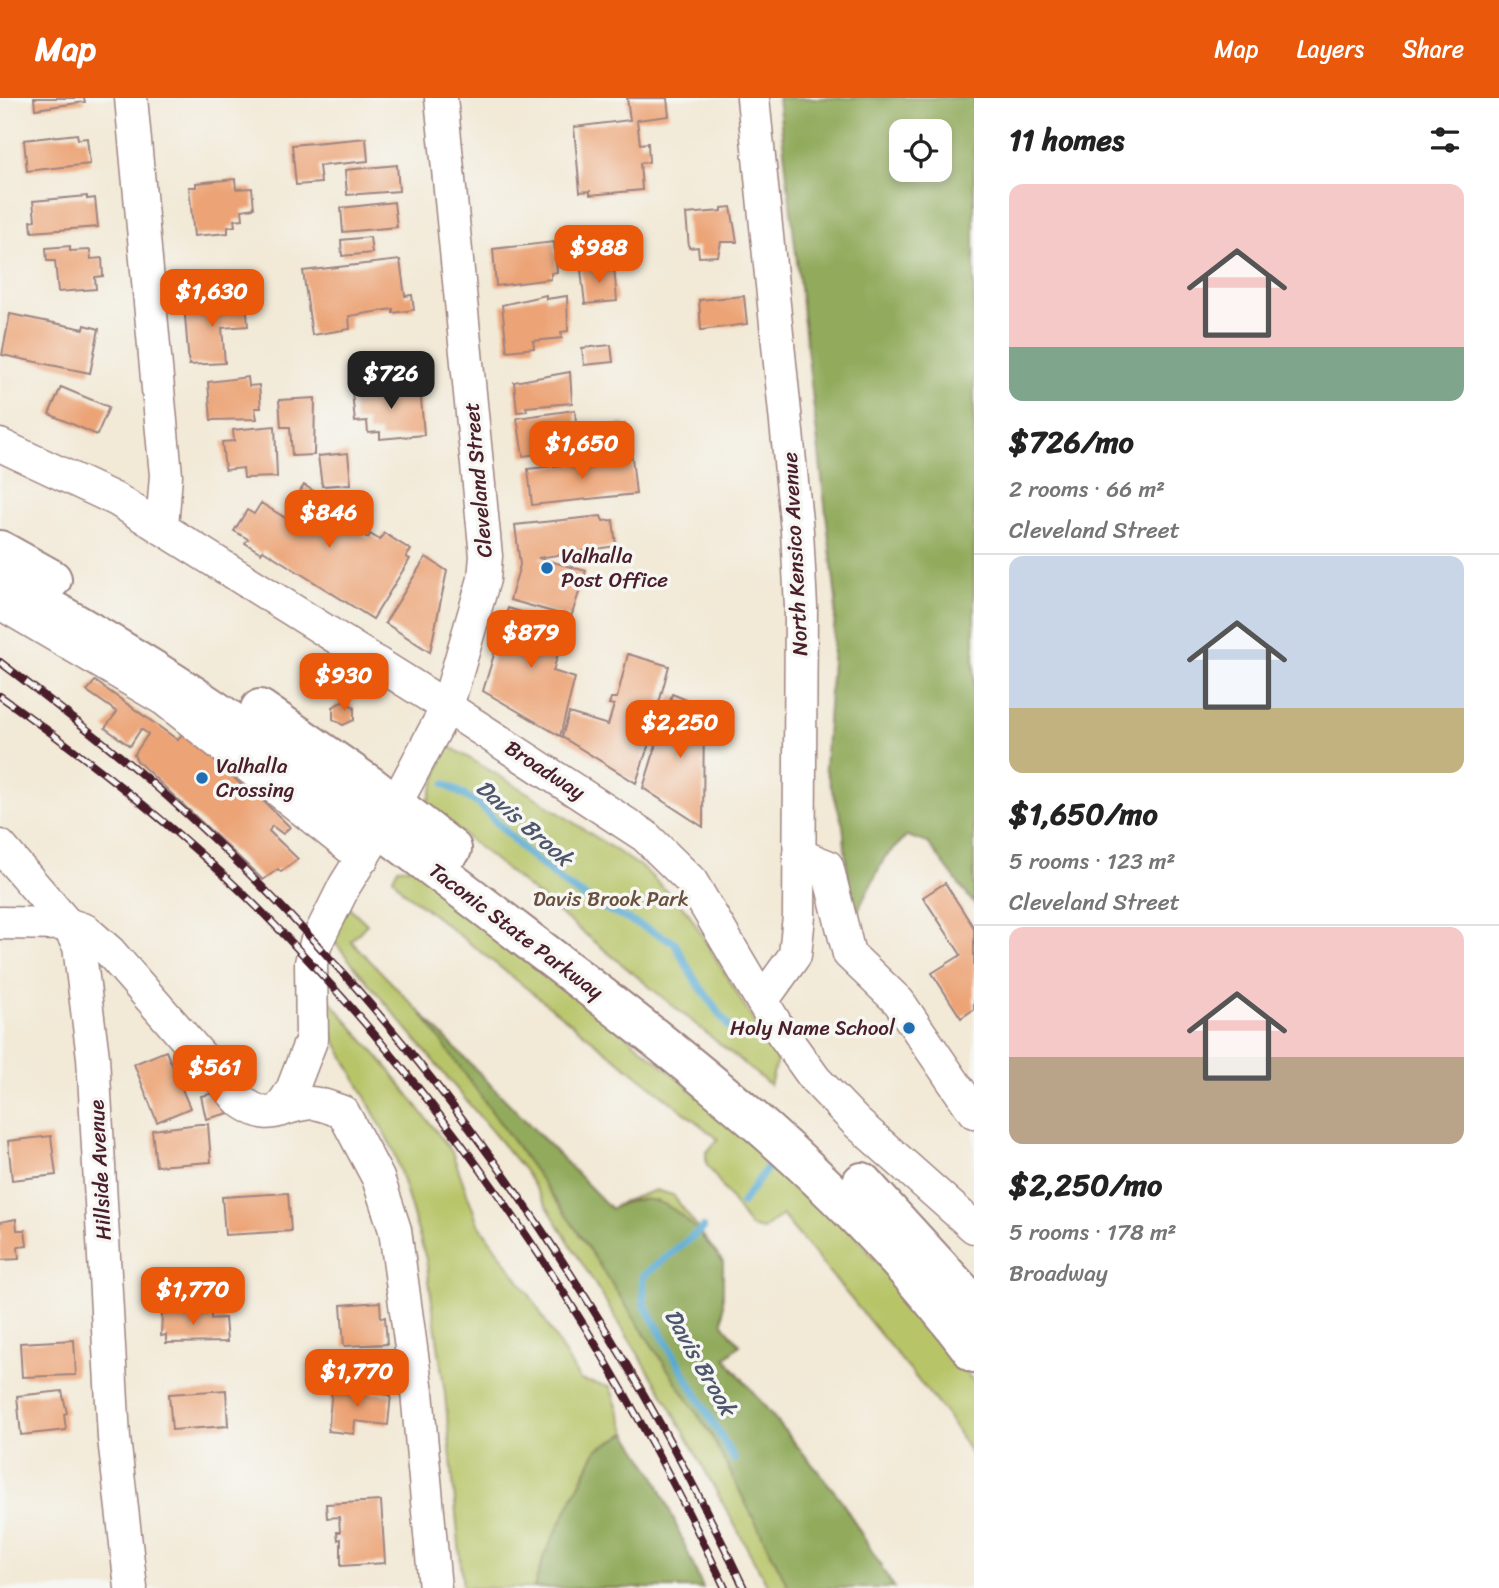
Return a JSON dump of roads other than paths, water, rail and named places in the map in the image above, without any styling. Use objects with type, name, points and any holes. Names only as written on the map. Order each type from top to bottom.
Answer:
[{"type":"highway","name":"Taconic State Parkway","points":[[0,550],[191,663],[380,830],[629,984],[783,1109],[875,1195],[974,1305]]},
{"type":"highway","name":"Taconic State Parkway","points":[[0,580],[181,688],[380,830],[594,989],[785,1144],[891,1251],[974,1353]]},
{"type":"street","points":[[131,98],[166,475],[162,528]]},
{"type":"street","name":"Cleveland Street","points":[[279,1111],[292,1090],[312,1038],[311,963],[316,943],[447,707],[484,579],[486,556],[441,98]]},
{"type":"street","name":"North Kensico Avenue","points":[[753,98],[797,531],[801,607],[799,855],[795,955],[762,1001]]},
{"type":"street","name":"Broadway","points":[[0,444],[93,487],[162,528],[606,809],[660,848],[697,890],[794,1053],[834,1100],[974,1227]]},
{"type":"street","points":[[0,603],[380,830]]},
{"type":"street","points":[[0,846],[67,924]]},
{"type":"street","points":[[799,855],[827,866],[849,954],[899,1002],[974,1112]]},
{"type":"street","points":[[0,923],[67,924],[85,930],[110,952],[239,1100],[256,1112],[267,1114],[314,1103],[343,1112],[378,1178],[395,1230],[417,1392],[435,1588]]},
{"type":"street","name":"Hillside Avenue","points":[[67,924],[79,946],[93,1057],[114,1438],[131,1588]]},
{"type":"waterway","name":"Davis Brook","points":[[445,784],[479,804],[526,852],[566,885],[596,904],[674,942],[693,977],[728,1026]]},
{"type":"waterway","name":"Davis Brook","points":[[742,1203],[770,1164]]},
{"type":"waterway","name":"Davis Brook","points":[[703,1228],[643,1276],[644,1304],[734,1459]]},
{"type":"railway","points":[[0,662],[149,780],[258,883],[342,972],[422,1066],[496,1164],[565,1266],[630,1370],[689,1478],[744,1588]]},
{"type":"railway","points":[[0,696],[135,798],[231,881],[332,986],[399,1064],[463,1146],[578,1316],[631,1405],[725,1588]]},
{"type":"place","name":"Valhalla Post Office","points":[[547,568]]},
{"type":"place","name":"Valhalla Crossing","points":[[202,778]]},
{"type":"place","name":"Holy Name School","points":[[909,1028]]},
{"type":"park label","name":"Davis Brook Park","points":[[611,899]]}]
